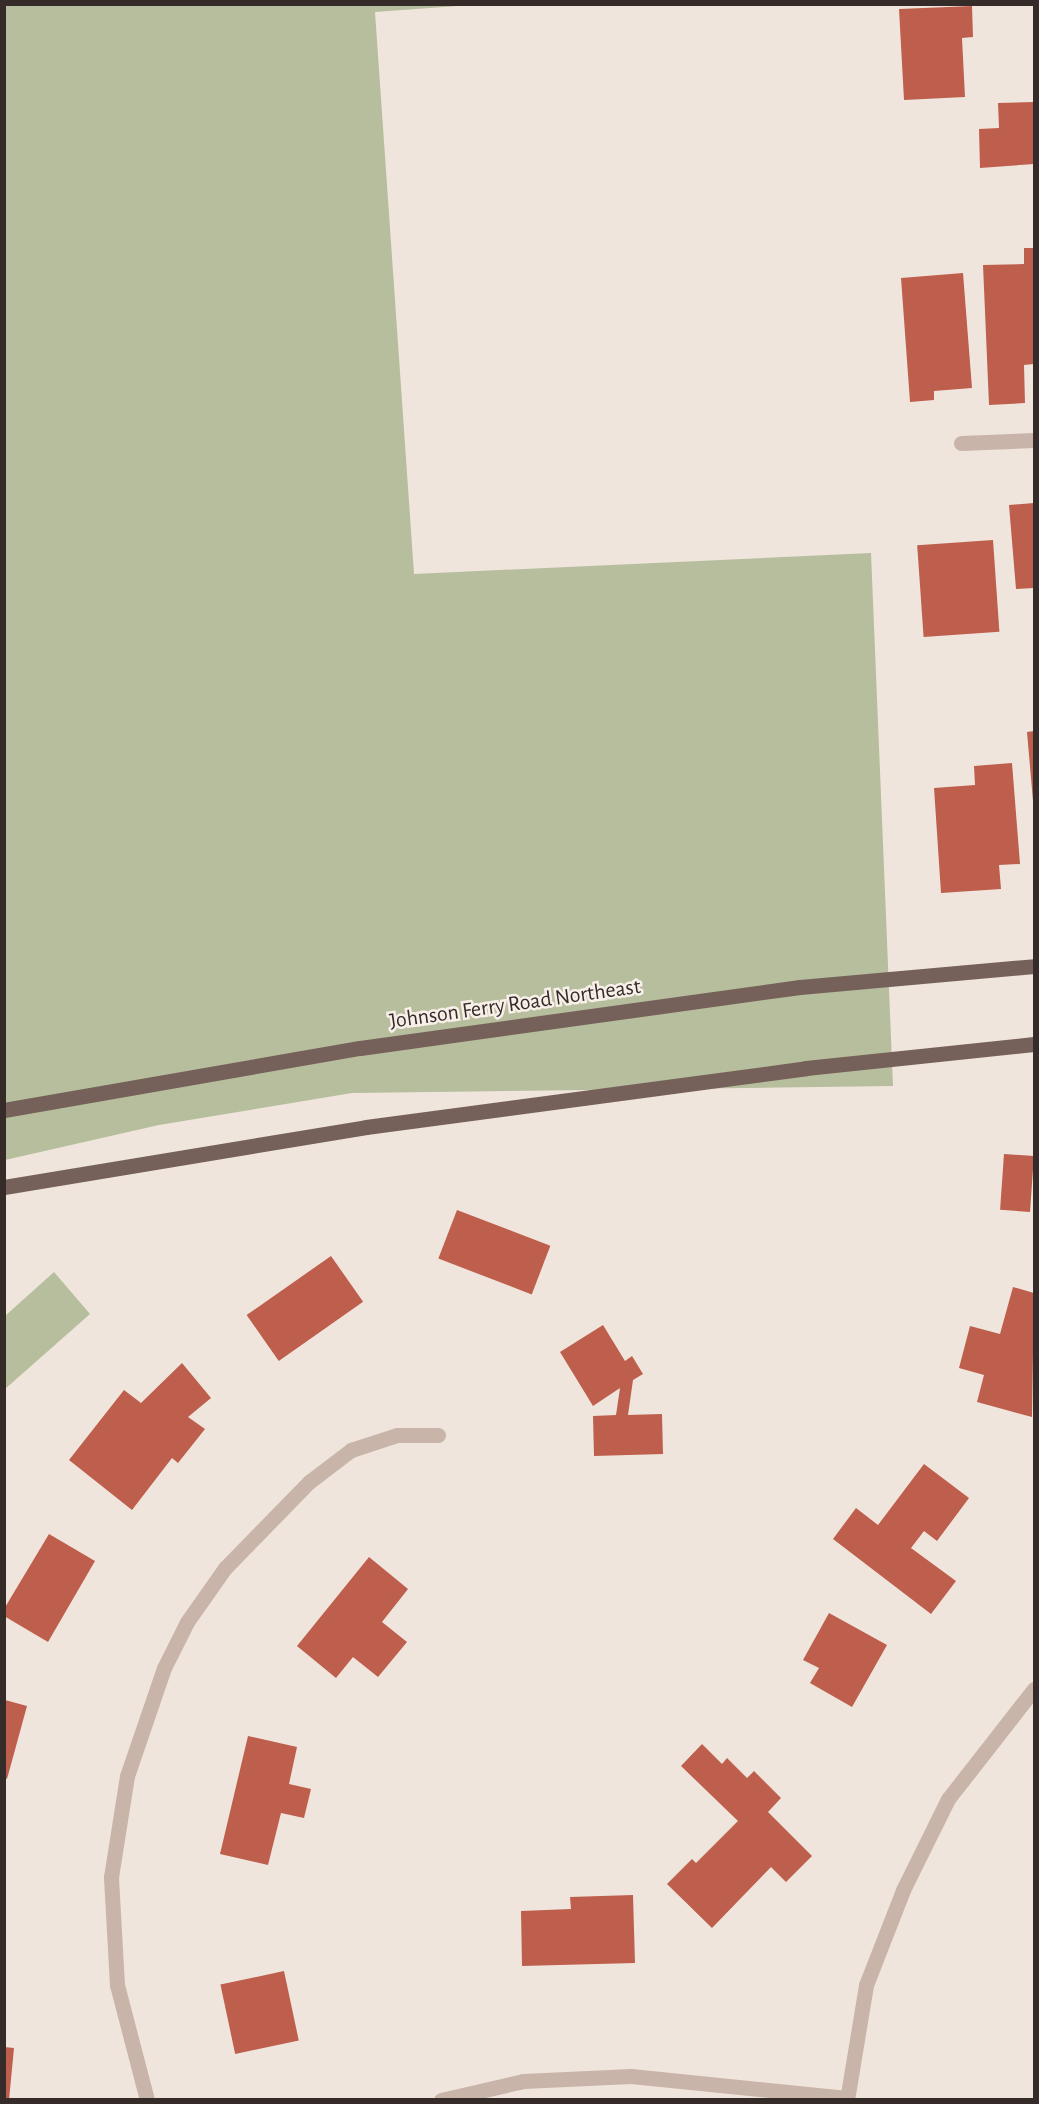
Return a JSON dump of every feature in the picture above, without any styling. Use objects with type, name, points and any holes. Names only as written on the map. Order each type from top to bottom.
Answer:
[{"type":"main road","name":"Johnson Ferry Road Northeast","points":[[4,1110],[383,1045],[800,987],[1035,966]]},
{"type":"main road","points":[[4,1187],[378,1125],[806,1068],[1035,1044]]},
{"type":"street","points":[[961,444],[1035,440]]},
{"type":"street","points":[[147,2100],[117,1985],[111,1877],[127,1776],[165,1668],[187,1623],[225,1568],[309,1482],[351,1450],[397,1435],[438,1435]]},
{"type":"street","points":[[441,2100],[523,2081],[631,2076],[847,2099],[866,1985],[903,1890],[948,1799],[1035,1689]]},
{"type":"green space","points":[[4,5],[471,5],[375,12],[414,574],[871,553],[893,1086],[352,1093],[159,1125],[5,1160]]},
{"type":"green space","points":[[54,1272],[90,1314],[5,1389],[5,1316]]},
{"type":"building","points":[[972,6],[973,37],[962,38],[965,97],[904,100],[899,9]]},
{"type":"building","points":[[1034,102],[1034,164],[980,168],[979,129],[999,128],[998,103]]},
{"type":"building","points":[[1024,248],[1034,248],[1034,364],[1024,365],[1025,403],[989,405],[983,265],[1024,264]]},
{"type":"building","points":[[963,273],[972,388],[934,391],[934,400],[910,402],[901,278]]},
{"type":"building","points":[[1034,503],[1034,588],[1016,589],[1009,505]]},
{"type":"building","points":[[993,540],[999,632],[924,637],[917,545]]},
{"type":"building","points":[[1034,731],[1034,801],[1033,801],[1027,732]]},
{"type":"building","points":[[1012,763],[1020,864],[999,865],[1001,889],[941,893],[934,788],[975,785],[974,766]]},
{"type":"building","points":[[1004,1154],[1034,1156],[1030,1212],[1000,1210]]},
{"type":"building","points":[[457,1210],[550,1246],[532,1294],[438,1259]]},
{"type":"building","points":[[331,1256],[363,1302],[279,1361],[247,1315]]},
{"type":"building","points":[[1013,1287],[1034,1293],[1032,1417],[977,1402],[984,1375],[959,1368],[970,1326],[1000,1334]]},
{"type":"building","points":[[603,1325],[625,1361],[632,1356],[643,1374],[633,1380],[628,1415],[662,1414],[663,1454],[594,1456],[593,1416],[616,1415],[620,1388],[593,1406],[560,1352]]},
{"type":"building","points":[[182,1363],[211,1398],[188,1417],[205,1429],[178,1463],[172,1458],[132,1510],[69,1460],[124,1390],[141,1403]]},
{"type":"building","points":[[924,1464],[969,1498],[937,1541],[924,1531],[911,1548],[956,1581],[931,1614],[833,1539],[856,1508],[878,1525]]},
{"type":"building","points":[[49,1534],[95,1561],[48,1642],[4,1616],[4,1609]]},
{"type":"building","points":[[369,1557],[408,1589],[382,1622],[407,1642],[378,1677],[353,1657],[336,1678],[297,1646]]},
{"type":"building","points":[[829,1613],[887,1645],[852,1707],[810,1683],[819,1668],[803,1660]]},
{"type":"building","points":[[5,1700],[27,1706],[7,1779],[5,1778]]},
{"type":"building","points":[[248,1736],[297,1747],[289,1784],[311,1789],[304,1818],[281,1813],[268,1865],[220,1854]]},
{"type":"building","points":[[702,1744],[722,1764],[727,1758],[747,1778],[754,1771],[781,1798],[768,1812],[812,1856],[786,1882],[771,1867],[712,1928],[667,1884],[692,1859],[696,1863],[738,1821],[681,1766]]},
{"type":"building","points":[[633,1895],[635,1963],[522,1966],[521,1911],[571,1909],[570,1897]]},
{"type":"building","points":[[284,1971],[299,2040],[235,2054],[220,1985]]},
{"type":"building","points":[[4,2047],[14,2048],[9,2100],[4,2100]]}]
